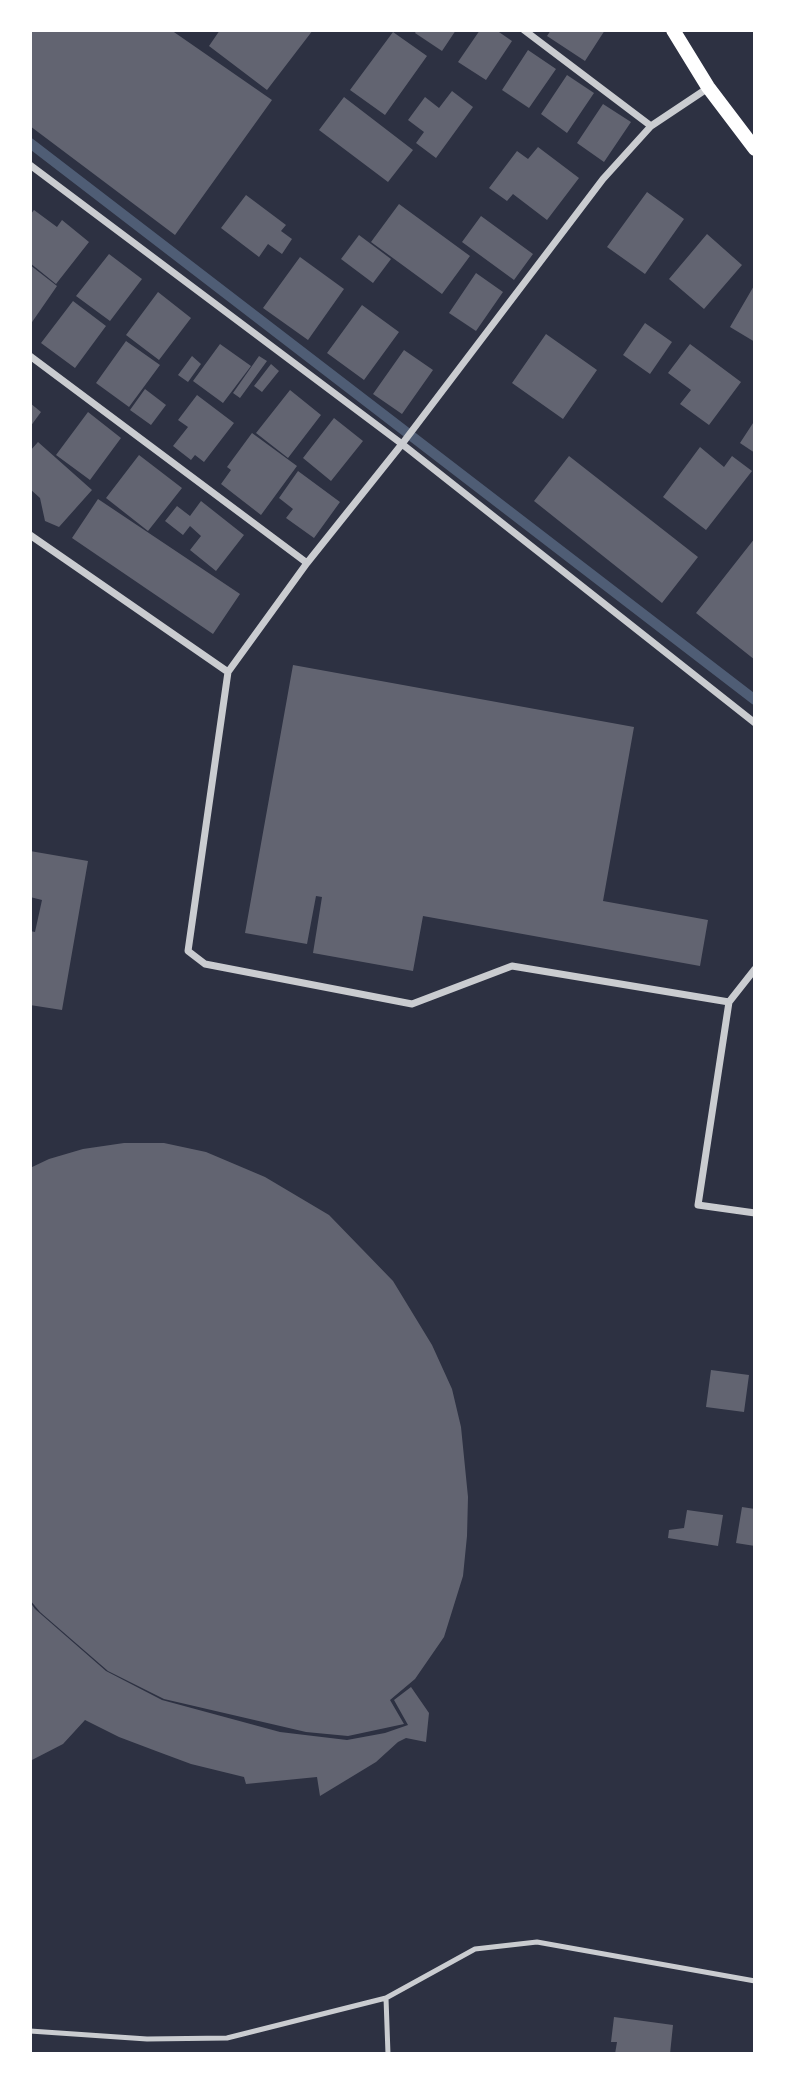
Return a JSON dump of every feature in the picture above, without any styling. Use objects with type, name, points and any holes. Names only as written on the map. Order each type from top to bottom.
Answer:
[{"type":"main road","points":[[673,30],[708,87],[755,149]]},
{"type":"street","points":[[524,30],[652,126]]},
{"type":"street","points":[[708,87],[652,126],[603,179],[402,444],[307,563],[228,672],[188,951],[205,964],[412,1004],[512,966],[729,1002]]},
{"type":"street","points":[[30,165],[402,444],[755,723]]},
{"type":"street","points":[[30,356],[307,563]]},
{"type":"street","points":[[30,535],[228,672]]},
{"type":"street","points":[[755,969],[729,1002],[698,1205],[755,1213]]},
{"type":"lane","points":[[30,2032],[147,2039],[227,2038],[386,1998],[475,1949],[537,1942],[755,1981]]},
{"type":"lane","points":[[386,1998],[387,2054]]},
{"type":"building","points":[[30,30],[171,30],[272,100],[175,235],[30,126]]},
{"type":"building","points":[[220,30],[313,30],[267,90],[209,46]]},
{"type":"building","points":[[417,30],[456,30],[442,51],[415,33]]},
{"type":"building","points":[[480,30],[496,30],[512,41],[486,80],[458,62]]},
{"type":"building","points":[[551,30],[605,30],[585,61],[547,36]]},
{"type":"building","points":[[393,32],[427,56],[385,115],[350,90]]},
{"type":"building","points":[[528,50],[556,69],[529,108],[502,90]]},
{"type":"building","points":[[567,75],[594,93],[567,133],[541,114]]},
{"type":"building","points":[[452,91],[473,107],[436,158],[416,143],[424,132],[408,120],[425,97],[439,108]]},
{"type":"building","points":[[344,97],[413,150],[388,182],[319,130]]},
{"type":"building","points":[[603,104],[631,122],[604,162],[577,143]]},
{"type":"building","points":[[538,147],[579,178],[547,220],[513,194],[507,201],[489,188],[517,151],[528,159]]},
{"type":"building","points":[[647,192],[684,219],[645,274],[607,247]]},
{"type":"building","points":[[246,195],[286,225],[281,231],[292,239],[282,254],[268,244],[259,257],[221,228]]},
{"type":"building","points":[[399,204],[470,256],[442,294],[371,242]]},
{"type":"building","points":[[34,210],[57,227],[62,220],[89,242],[56,284],[30,263],[30,215]]},
{"type":"building","points":[[481,216],[533,254],[514,280],[462,242]]},
{"type":"building","points":[[707,234],[742,265],[704,309],[669,279]]},
{"type":"building","points":[[359,235],[391,259],[373,283],[341,259]]},
{"type":"building","points":[[109,254],[142,279],[110,321],[76,296]]},
{"type":"building","points":[[300,257],[344,289],[308,340],[263,308]]},
{"type":"building","points":[[30,265],[57,286],[30,325]]},
{"type":"building","points":[[476,273],[503,292],[476,331],[449,313]]},
{"type":"building","points":[[755,284],[755,342],[730,327]]},
{"type":"building","points":[[158,292],[191,318],[159,360],[126,335]]},
{"type":"building","points":[[73,301],[106,326],[75,368],[41,343]]},
{"type":"building","points":[[362,305],[399,332],[364,380],[327,353]]},
{"type":"building","points":[[645,323],[672,342],[650,374],[623,355]]},
{"type":"building","points":[[546,334],[597,370],[563,419],[512,383]]},
{"type":"building","points":[[126,341],[160,365],[129,407],[96,383]]},
{"type":"building","points":[[220,344],[251,366],[223,403],[193,381]]},
{"type":"building","points":[[690,344],[741,382],[709,425],[680,404],[691,390],[668,373]]},
{"type":"building","points":[[404,350],[433,370],[402,414],[373,394]]},
{"type":"building","points":[[192,356],[201,364],[188,382],[178,375]]},
{"type":"building","points":[[259,356],[267,361],[240,398],[233,393]]},
{"type":"building","points":[[271,364],[279,371],[262,392],[254,386]]},
{"type":"building","points":[[145,389],[166,405],[151,425],[130,410]]},
{"type":"building","points":[[290,390],[321,415],[288,458],[256,433]]},
{"type":"building","points":[[197,395],[234,423],[204,462],[195,455],[191,460],[173,446],[188,427],[178,420]]},
{"type":"building","points":[[30,403],[41,412],[30,427]]},
{"type":"building","points":[[88,412],[121,438],[90,480],[56,455]]},
{"type":"building","points":[[334,418],[363,441],[331,481],[303,458]]},
{"type":"building","points":[[755,420],[755,453],[740,443]]},
{"type":"building","points":[[252,433],[297,466],[261,515],[221,484],[231,470],[227,467]]},
{"type":"building","points":[[38,442],[92,490],[59,527],[45,521],[40,498],[30,489],[30,451]]},
{"type":"building","points":[[700,447],[724,467],[732,456],[752,471],[706,530],[663,497]]},
{"type":"building","points":[[139,455],[182,488],[148,531],[106,498]]},
{"type":"building","points":[[569,456],[698,557],[662,603],[534,501]]},
{"type":"building","points":[[298,471],[340,502],[314,538],[286,518],[293,509],[279,498]]},
{"type":"building","points":[[98,499],[240,594],[213,634],[72,538]]},
{"type":"building","points":[[201,501],[244,535],[216,571],[190,550],[201,536],[190,526],[183,535],[165,521],[177,506],[190,516]]},
{"type":"building","points":[[755,538],[755,660],[696,613]]},
{"type":"building","points":[[293,665],[634,727],[603,901],[708,920],[700,966],[423,916],[413,971],[313,953],[322,897],[316,896],[307,944],[245,933]]},
{"type":"building","points":[[30,851],[88,861],[62,1010],[30,1005],[30,931],[35,932],[42,900],[30,897]]},
{"type":"building","points":[[124,1143],[164,1143],[206,1152],[265,1177],[329,1215],[393,1281],[432,1345],[452,1389],[461,1427],[468,1497],[467,1536],[463,1576],[444,1637],[415,1679],[390,1700],[404,1724],[348,1736],[306,1732],[164,1699],[108,1671],[40,1612],[30,1600],[30,1168],[83,1149]]},
{"type":"building","points":[[711,1370],[749,1375],[744,1412],[706,1407]]},
{"type":"building","points":[[742,1507],[755,1509],[755,1546],[736,1543]]},
{"type":"building","points":[[687,1510],[723,1515],[718,1546],[668,1538],[669,1530],[684,1528]]},
{"type":"building","points":[[30,1602],[106,1671],[162,1700],[280,1732],[347,1740],[385,1733],[408,1725],[394,1700],[411,1687],[429,1713],[426,1742],[406,1738],[398,1742],[376,1762],[320,1796],[317,1777],[246,1784],[244,1777],[191,1764],[119,1737],[85,1720],[63,1744],[30,1761]]},
{"type":"building","points":[[614,2017],[673,2025],[670,2054],[615,2054],[617,2042],[611,2042]]},
{"type":"waterway","points":[[30,143],[755,700]]}]
